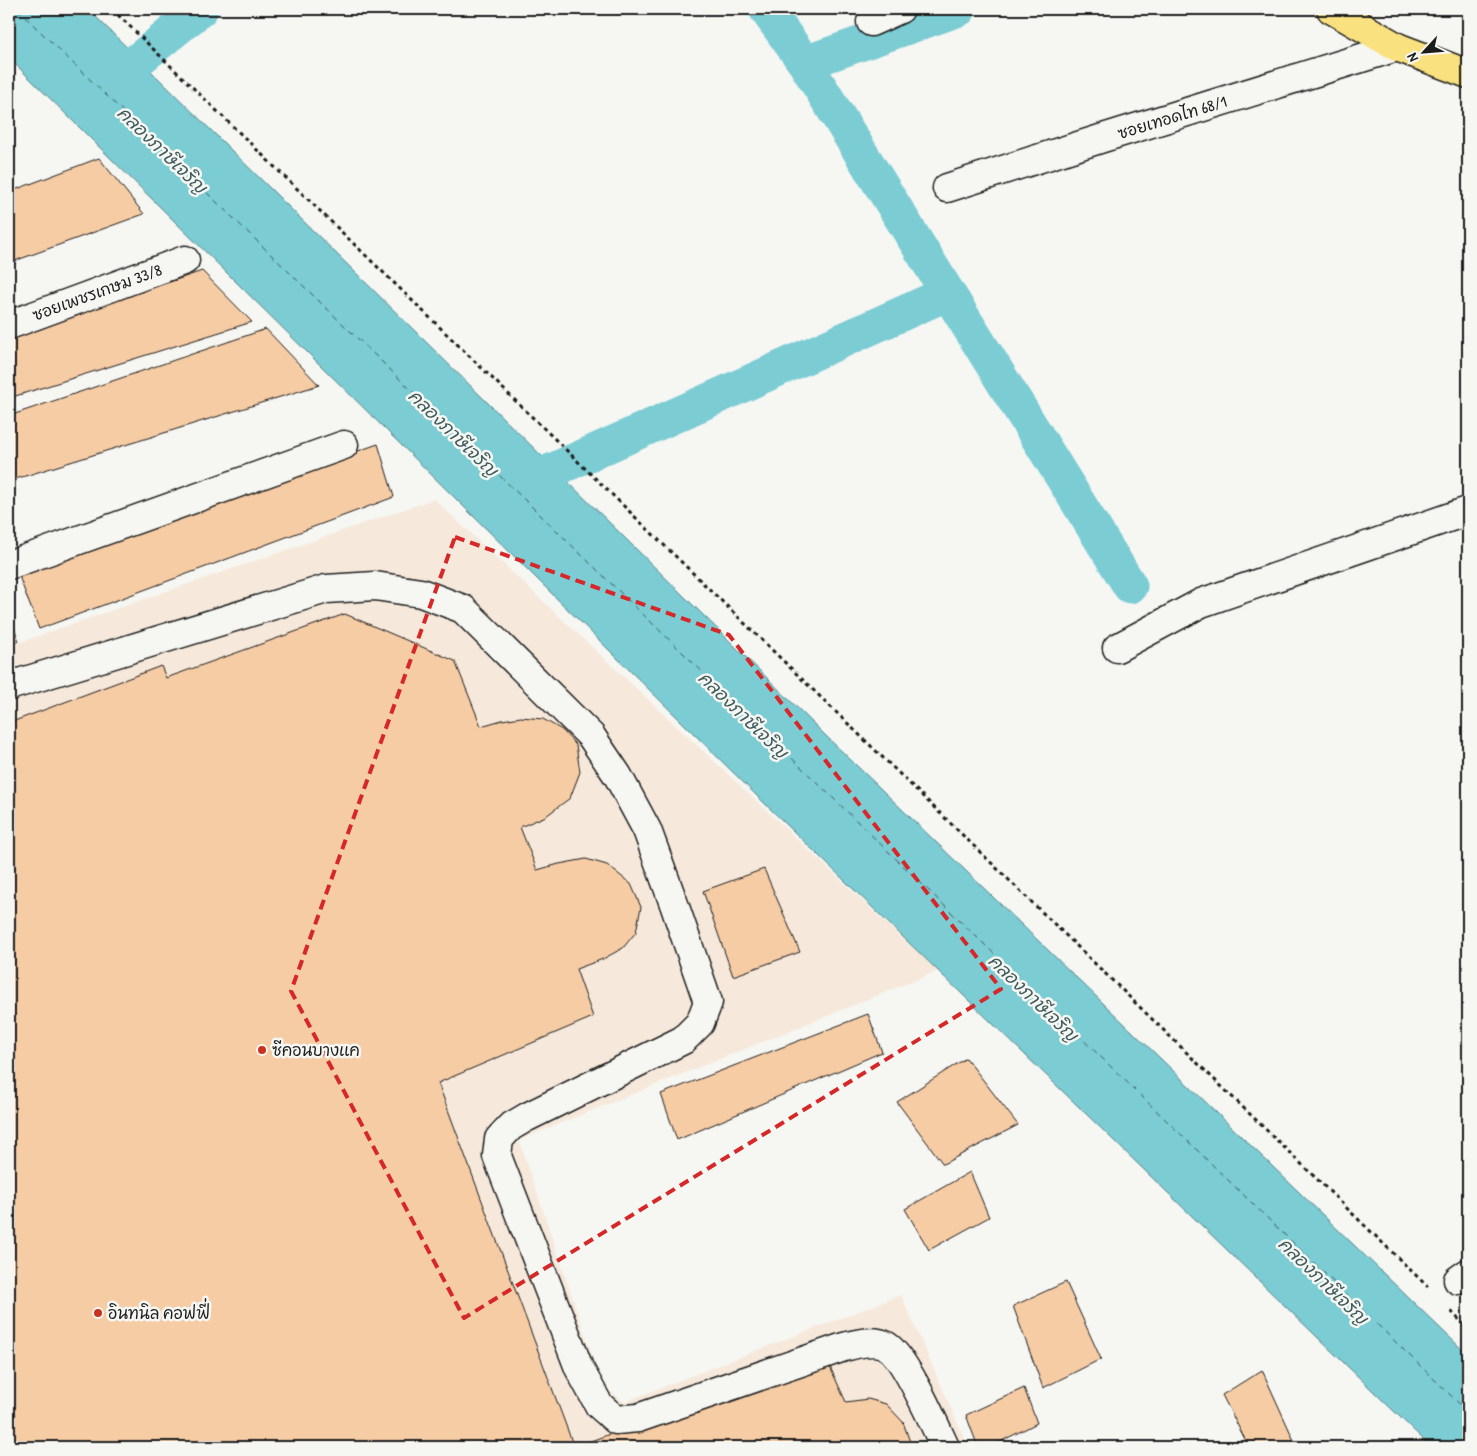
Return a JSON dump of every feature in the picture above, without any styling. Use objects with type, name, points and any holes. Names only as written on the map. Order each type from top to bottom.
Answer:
[{"type":"main road","points":[[1331,9],[1398,47],[1468,74]]},
{"type":"street","points":[[871,22],[900,9]]},
{"type":"street","name":"ซอยเทอดไท 68/1","points":[[947,188],[1398,47]]},
{"type":"street","name":"ซอยเพชรเกษม 33/8","points":[[9,325],[185,260]]},
{"type":"street","points":[[9,565],[344,445]]},
{"type":"street","points":[[1117,648],[1201,603],[1468,511]]},
{"type":"street","points":[[9,686],[326,588],[375,586],[421,593],[463,609],[591,736],[618,776],[647,830],[708,1002],[700,1023],[683,1040],[527,1116],[510,1127],[499,1139],[497,1156],[578,1368],[599,1405],[616,1420],[638,1418],[844,1347],[867,1342],[885,1345],[900,1359],[945,1447]]},
{"type":"path","points":[[112,9],[1432,1291]]},
{"type":"path","points":[[1450,1310],[1468,1329]]},
{"type":"highlighted area","points":[[455,537],[729,635],[1001,989],[464,1318],[291,991]]},
{"type":"shaded area","name":"ซีคอนบางแค","points":[[434,499],[938,971],[519,1140],[602,1385],[624,1402],[901,1295],[968,1447],[9,1447],[9,646]]},
{"type":"water","name":"คลองภาษีเจริญ","points":[[9,9],[88,9],[827,737],[1468,1355],[1468,1447],[1431,1447],[758,797],[9,58]]},
{"type":"building","points":[[99,158],[144,214],[9,263],[9,192]]},
{"type":"building","points":[[202,271],[252,322],[9,398],[9,337]]},
{"type":"building","points":[[266,329],[319,385],[9,481],[9,416]]},
{"type":"building","points":[[378,444],[394,497],[39,629],[17,571]]},
{"type":"building","points":[[9,614],[19,641],[9,645]]},
{"type":"building","name":"ซีคอนบางแค","points":[[345,614],[455,661],[481,726],[521,717],[543,719],[562,730],[576,745],[580,772],[570,798],[546,816],[520,827],[537,870],[586,859],[607,865],[631,884],[641,907],[636,932],[623,948],[603,959],[576,969],[593,1017],[438,1083],[574,1447],[9,1447],[9,723],[161,666],[166,678]]},
{"type":"building","points":[[764,869],[800,952],[733,976],[703,891]]},
{"type":"building","points":[[868,1014],[882,1052],[677,1140],[661,1094]]},
{"type":"building","points":[[966,1058],[1018,1125],[943,1164],[897,1102]]},
{"type":"building","points":[[970,1172],[989,1217],[929,1250],[905,1209]]},
{"type":"building","points":[[1066,1282],[1101,1359],[1043,1388],[1013,1306]]},
{"type":"building","points":[[825,1356],[846,1402],[868,1399],[886,1404],[903,1422],[910,1442],[910,1447],[574,1447]]},
{"type":"building","points":[[1262,1370],[1297,1447],[1249,1447],[1222,1395]]},
{"type":"building","points":[[1024,1388],[1037,1423],[990,1447],[978,1447],[966,1415]]},
{"type":"waterway","points":[[101,90],[201,9]]},
{"type":"waterway","points":[[766,9],[805,63],[1130,586]]},
{"type":"waterway","points":[[805,63],[959,9]]},
{"type":"waterway","points":[[511,489],[948,293]]},
{"type":"ferry route","points":[[17,9],[1468,1412]]},
{"type":"place","name":"ซีคอนบางแค","points":[[262,1050]]},
{"type":"place","name":"อินทนิล คอฟฟี่","points":[[98,1313]]}]
